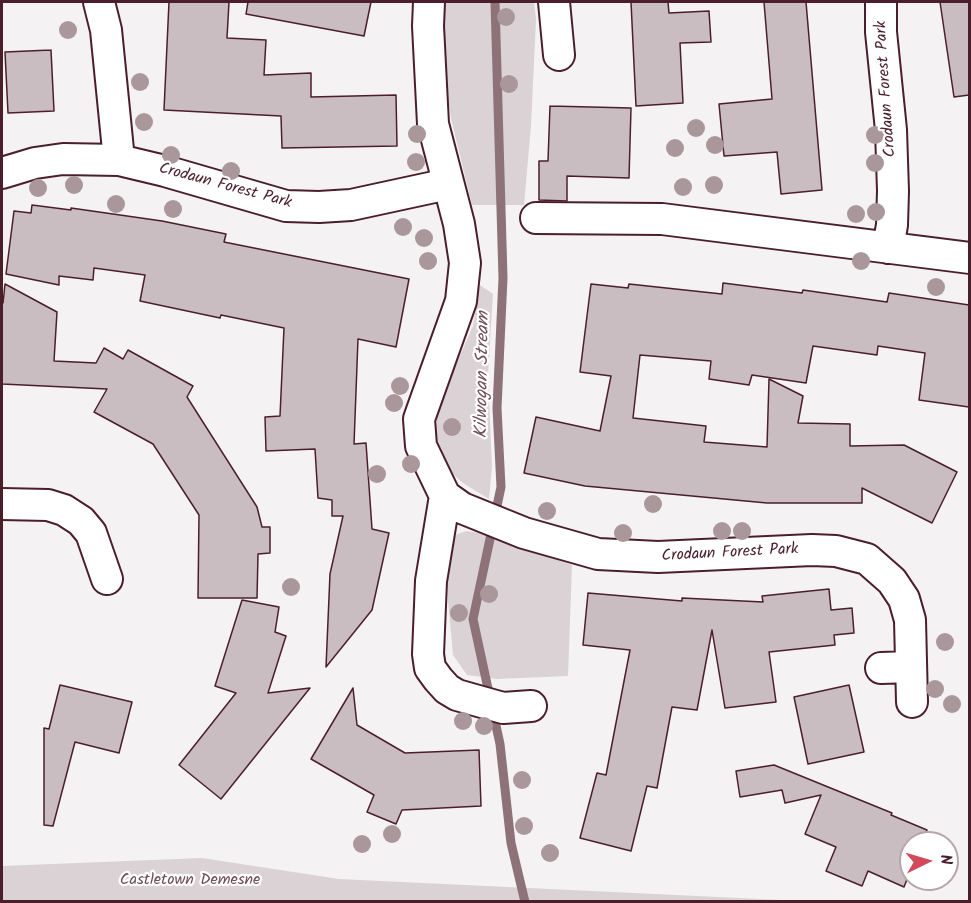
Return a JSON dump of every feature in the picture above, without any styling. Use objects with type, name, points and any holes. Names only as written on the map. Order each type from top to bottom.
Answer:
[{"type":"street","points":[[99,2],[106,30],[119,160]]},
{"type":"street","points":[[429,2],[433,124],[463,243],[464,282],[461,300],[435,377],[421,408],[418,429],[421,446],[445,496],[431,580],[428,654],[430,668],[447,689],[475,700],[517,707]]},
{"type":"street","points":[[554,2],[558,55]]},
{"type":"street","name":"Crodaun Forest Park","points":[[881,2],[881,32],[890,124],[893,191],[888,248]]},
{"type":"street","name":"Crodaun Forest Park","points":[[2,173],[35,162],[63,159],[119,160],[286,206],[319,207],[351,205],[448,184]]},
{"type":"street","points":[[536,218],[662,219],[969,258]]},
{"type":"street","name":"Crodaun Forest Park","points":[[445,496],[462,508],[524,533],[598,554],[696,556],[793,550],[836,551],[867,559],[892,581],[904,599],[910,620],[912,702]]},
{"type":"street","points":[[2,504],[48,505],[64,510],[81,521],[91,533],[107,579]]},
{"type":"street","points":[[881,668],[911,667]]},
{"type":"green space","points":[[445,2],[534,2],[536,19],[531,126],[524,205],[472,205],[451,118],[446,85]]},
{"type":"green space","points":[[480,285],[493,294],[488,375],[492,467],[489,499],[463,483],[447,469],[439,454],[435,436],[437,418],[448,383],[473,326]]},
{"type":"green space","points":[[467,531],[572,565],[568,676],[497,679],[467,675],[453,655],[446,550],[450,541],[457,534]]},
{"type":"green space","name":"Castletown Demesne","points":[[202,858],[339,879],[802,901],[2,901],[2,866]]},
{"type":"building","points":[[169,2],[229,2],[227,38],[266,40],[264,75],[311,73],[311,97],[396,95],[397,146],[282,148],[281,116],[164,110]]},
{"type":"building","points":[[248,2],[371,2],[364,36],[246,14]]},
{"type":"building","points":[[631,2],[668,2],[669,13],[709,11],[711,42],[680,43],[683,103],[636,106]]},
{"type":"building","points":[[764,2],[806,2],[822,190],[781,194],[777,152],[724,156],[719,104],[772,99]]},
{"type":"building","points":[[940,2],[969,2],[969,95],[954,97]]},
{"type":"building","points":[[51,50],[54,111],[8,113],[5,52]]},
{"type":"building","points":[[550,106],[631,108],[629,178],[567,176],[567,201],[539,200],[539,161],[548,161]]},
{"type":"building","points":[[32,205],[162,221],[226,234],[224,242],[409,279],[396,347],[358,339],[354,444],[366,443],[372,529],[389,533],[372,610],[326,667],[330,574],[343,516],[332,516],[332,500],[318,498],[315,449],[266,451],[265,417],[280,416],[284,328],[221,315],[220,318],[140,301],[145,275],[94,268],[93,280],[59,276],[59,285],[6,274],[14,211],[31,213]]},
{"type":"building","points":[[723,283],[802,293],[803,290],[887,302],[889,293],[969,305],[969,407],[919,400],[925,353],[878,346],[877,355],[813,346],[806,383],[752,375],[749,385],[709,379],[711,361],[640,355],[633,418],[706,426],[704,442],[767,447],[769,379],[803,396],[798,423],[850,424],[850,446],[904,445],[957,472],[932,523],[862,488],[862,503],[767,503],[585,486],[524,473],[536,417],[600,431],[611,376],[580,372],[591,284],[628,288],[629,284],[722,294]]},
{"type":"building","points":[[5,284],[57,312],[54,361],[96,363],[104,348],[123,359],[128,350],[193,386],[187,397],[257,507],[262,527],[270,527],[270,553],[258,554],[257,598],[198,598],[199,515],[153,444],[94,412],[107,389],[2,384],[2,303]]},
{"type":"building","points":[[829,589],[831,610],[852,608],[854,633],[834,635],[835,645],[769,652],[776,702],[725,708],[712,630],[697,710],[672,707],[657,788],[647,786],[631,851],[580,838],[597,773],[606,775],[630,650],[583,645],[588,593],[682,601],[682,598],[763,602],[762,596]]},
{"type":"building","points":[[242,600],[279,607],[275,632],[286,636],[268,693],[310,688],[221,799],[179,765],[236,693],[215,686]]},
{"type":"building","points":[[60,685],[132,702],[119,753],[75,742],[53,826],[44,825],[44,728],[49,729]]},
{"type":"building","points":[[849,685],[864,752],[808,764],[794,697]]},
{"type":"building","points":[[353,688],[357,725],[405,753],[479,750],[481,806],[402,810],[396,824],[367,812],[374,795],[311,759]]},
{"type":"building","points":[[774,765],[892,813],[891,815],[927,830],[899,831],[899,885],[868,871],[862,886],[826,871],[836,847],[805,834],[821,795],[785,803],[782,790],[740,797],[736,771]]},
{"type":"waterway","name":"Kilwogan Stream","points":[[490,698],[473,619],[501,487],[497,408],[503,278],[495,2]]},
{"type":"waterway","points":[[493,712],[500,744],[511,843],[525,902]]}]
